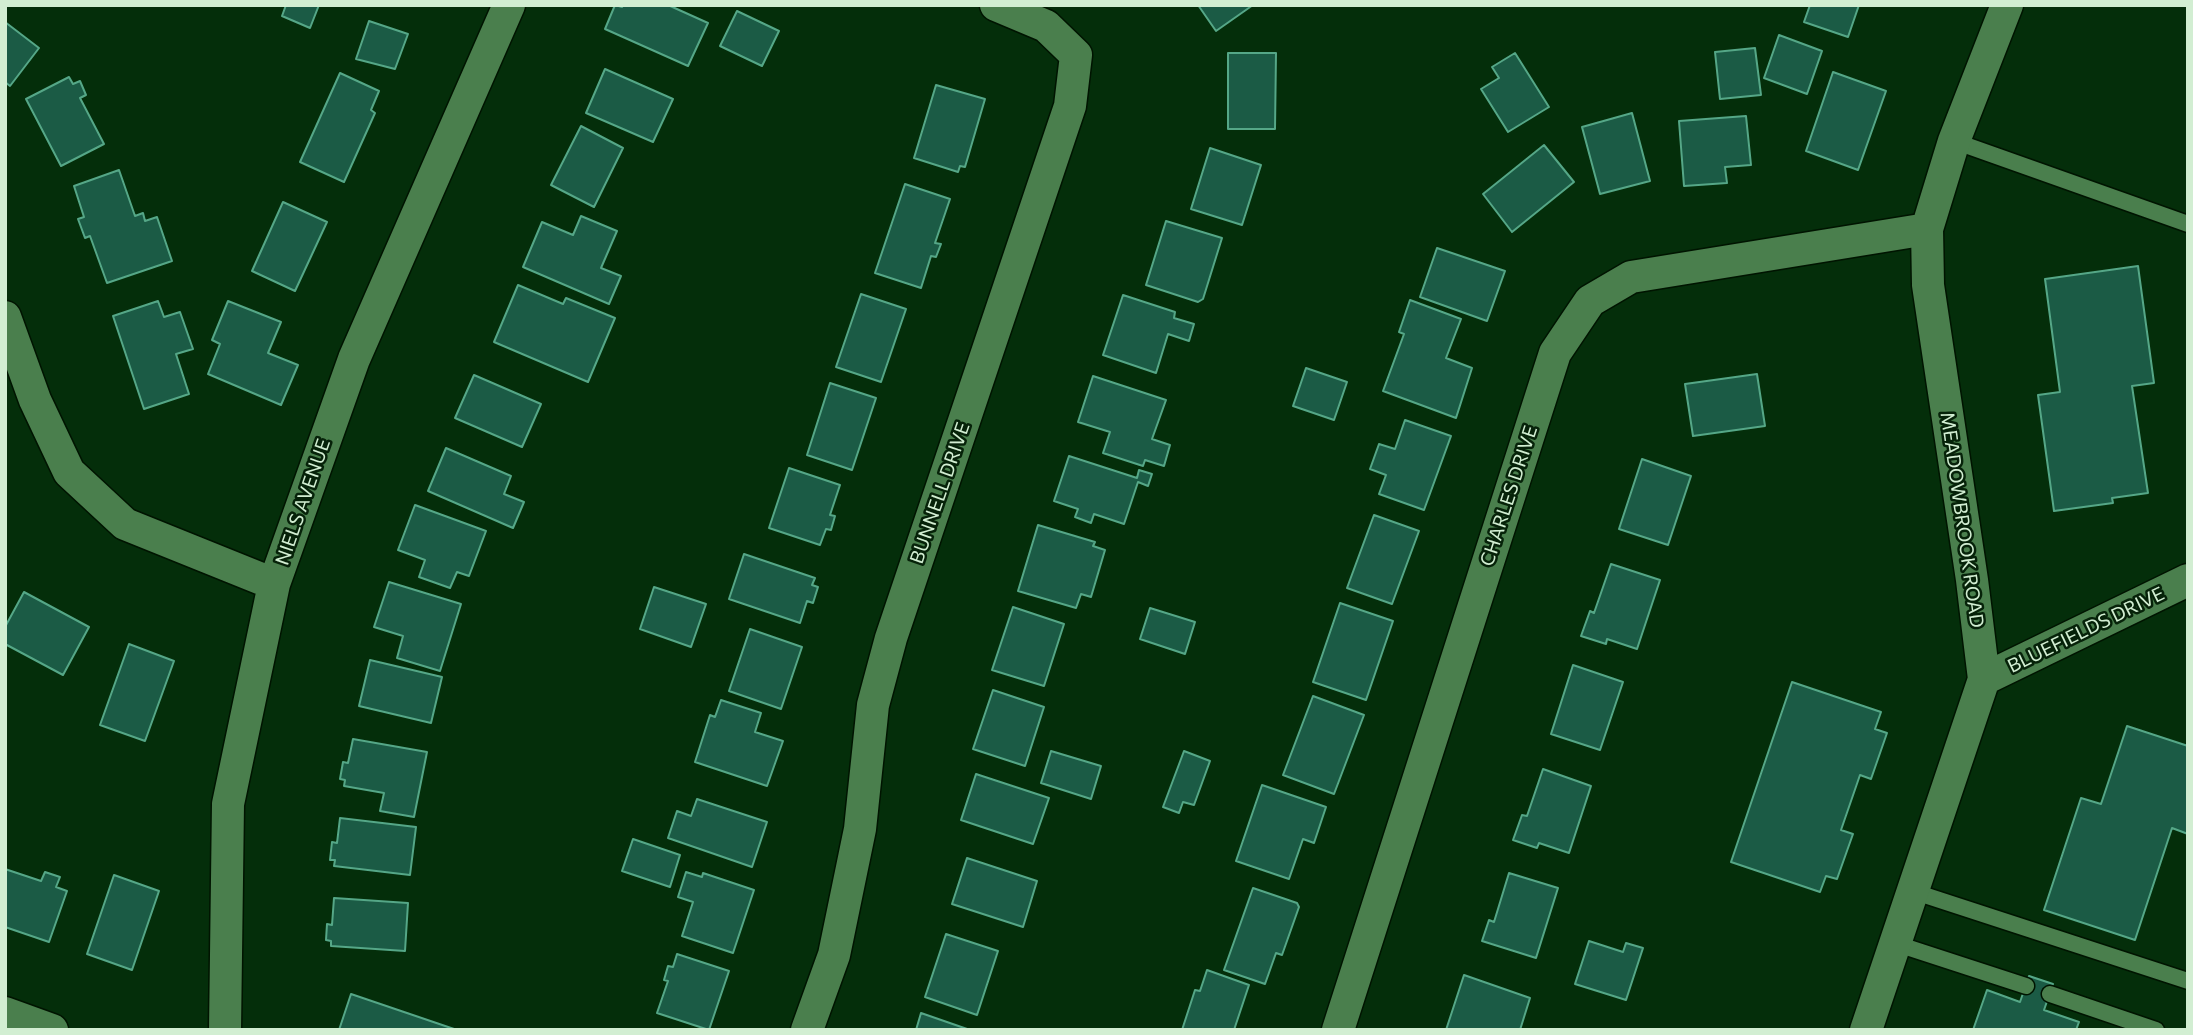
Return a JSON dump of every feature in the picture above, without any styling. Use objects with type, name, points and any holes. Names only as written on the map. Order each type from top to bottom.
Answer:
[{"type":"street","name":"NIELS AVENUE","points":[[225,1030],[228,804],[274,584],[354,359],[509,5]]},
{"type":"street","name":"BUNNELL DRIVE","points":[[807,1030],[834,955],[860,829],[873,705],[891,638],[1070,106],[1076,55],[1046,26],[996,5]]},
{"type":"street","name":"MEADOWBROOK ROAD","points":[[1866,1030],[1984,679],[1928,285],[1927,229],[1954,141],[2007,5]]},
{"type":"street","name":"CHARLES DRIVE","points":[[1338,1030],[1555,353],[1590,301],[1631,277],[1927,229]]},
{"type":"street","points":[[5,317],[35,400],[69,472],[125,524],[274,584]]},
{"type":"street","name":"BLUEFIELDS DRIVE","points":[[1984,679],[2188,580]]},
{"type":"street","points":[[5,1013],[52,1030]]},
{"type":"lane","points":[[1954,141],[2188,224]]},
{"type":"lane","points":[[1912,891],[2188,981]]},
{"type":"lane","points":[[1894,943],[2025,986]]},
{"type":"lane","points":[[2050,995],[2156,1030]]},
{"type":"building","points":[[286,5],[319,5],[310,28],[282,16]]},
{"type":"building","points":[[615,5],[668,5],[708,23],[688,66],[605,29]]},
{"type":"building","points":[[1198,5],[1253,5],[1216,31]]},
{"type":"building","points":[[1810,5],[1859,5],[1848,37],[1804,22]]},
{"type":"building","points":[[737,11],[779,31],[762,66],[720,46]]},
{"type":"building","points":[[369,21],[408,34],[395,69],[356,59]]},
{"type":"building","points":[[5,22],[39,48],[10,86],[5,82]]},
{"type":"building","points":[[1779,35],[1822,51],[1807,94],[1764,78]]},
{"type":"building","points":[[1755,48],[1761,95],[1720,99],[1715,52]]},
{"type":"building","points":[[1228,53],[1276,53],[1275,129],[1228,129]]},
{"type":"building","points":[[1515,53],[1549,107],[1508,132],[1481,89],[1499,78],[1492,67]]},
{"type":"building","points":[[605,69],[673,99],[653,142],[586,113]]},
{"type":"building","points":[[1833,72],[1886,91],[1858,170],[1806,151]]},
{"type":"building","points":[[340,73],[379,91],[371,110],[375,113],[344,182],[300,162]]},
{"type":"building","points":[[69,77],[73,84],[80,81],[86,95],[80,98],[104,144],[61,166],[26,99]]},
{"type":"building","points":[[936,85],[985,99],[965,167],[960,166],[958,172],[914,158]]},
{"type":"building","points":[[1632,113],[1650,181],[1600,194],[1582,127]]},
{"type":"building","points":[[1746,116],[1751,165],[1725,167],[1727,183],[1684,186],[1679,121]]},
{"type":"building","points":[[581,126],[623,148],[594,207],[551,185]]},
{"type":"building","points":[[1544,145],[1574,182],[1512,232],[1483,194]]},
{"type":"building","points":[[1210,148],[1261,165],[1242,225],[1191,209]]},
{"type":"building","points":[[119,170],[135,216],[143,213],[145,221],[157,217],[172,261],[107,283],[90,236],[85,238],[78,219],[84,217],[74,186]]},
{"type":"building","points":[[905,184],[950,199],[935,243],[941,244],[936,257],[931,256],[921,288],[875,273]]},
{"type":"building","points":[[283,202],[327,222],[295,291],[252,271]]},
{"type":"building","points":[[581,216],[617,231],[601,268],[621,276],[609,304],[523,267],[542,222],[573,235]]},
{"type":"building","points":[[1166,221],[1222,238],[1203,299],[1198,302],[1146,285]]},
{"type":"building","points":[[1437,248],[1505,271],[1487,321],[1420,297]]},
{"type":"building","points":[[2138,266],[2154,383],[2132,386],[2148,493],[2112,498],[2113,503],[2054,511],[2038,395],[2060,392],[2045,279]]},
{"type":"building","points":[[518,285],[563,304],[566,298],[615,318],[588,382],[494,342]]},
{"type":"building","points":[[861,294],[906,309],[881,382],[836,367]]},
{"type":"building","points":[[1123,295],[1175,312],[1174,318],[1194,324],[1189,341],[1168,334],[1156,373],[1103,355]]},
{"type":"building","points":[[1410,300],[1461,319],[1446,358],[1472,368],[1456,418],[1383,391],[1404,334],[1399,332]]},
{"type":"building","points":[[158,301],[164,317],[180,312],[193,349],[176,354],[189,394],[144,409],[113,316]]},
{"type":"building","points":[[228,301],[281,322],[268,353],[298,365],[281,405],[208,374],[220,344],[212,340]]},
{"type":"building","points":[[1306,368],[1347,382],[1334,420],[1293,406]]},
{"type":"building","points":[[1757,374],[1765,426],[1693,436],[1685,384]]},
{"type":"building","points":[[474,375],[541,404],[522,447],[455,418]]},
{"type":"building","points":[[1093,376],[1166,400],[1152,439],[1170,445],[1164,466],[1145,460],[1143,466],[1103,453],[1110,432],[1078,422]]},
{"type":"building","points":[[830,383],[876,398],[852,470],[807,455]]},
{"type":"building","points":[[1405,420],[1451,436],[1424,510],[1379,494],[1386,475],[1370,469],[1379,444],[1395,449]]},
{"type":"building","points":[[446,448],[511,476],[504,494],[524,502],[513,528],[428,491]]},
{"type":"building","points":[[1069,456],[1137,478],[1139,470],[1152,474],[1148,486],[1138,482],[1124,524],[1094,514],[1091,523],[1075,517],[1078,509],[1054,501]]},
{"type":"building","points":[[1642,459],[1691,476],[1668,545],[1619,529]]},
{"type":"building","points":[[789,468],[840,485],[830,515],[835,516],[831,530],[826,529],[820,545],[769,528]]},
{"type":"building","points":[[415,505],[486,531],[469,576],[457,572],[450,588],[419,577],[425,560],[398,550]]},
{"type":"building","points":[[1374,515],[1419,531],[1392,604],[1347,588]]},
{"type":"building","points":[[1038,525],[1095,542],[1093,546],[1105,550],[1091,597],[1081,594],[1076,608],[1018,591]]},
{"type":"building","points":[[744,554],[815,578],[812,585],[818,587],[813,603],[807,601],[800,623],[729,599]]},
{"type":"building","points":[[1611,564],[1660,580],[1637,649],[1607,639],[1606,644],[1581,636],[1590,611],[1594,613]]},
{"type":"building","points":[[389,582],[461,604],[440,671],[397,658],[403,636],[374,627]]},
{"type":"building","points":[[654,587],[706,604],[691,647],[640,629]]},
{"type":"building","points":[[24,592],[89,627],[63,675],[5,644],[5,627]]},
{"type":"building","points":[[1340,603],[1393,621],[1366,700],[1313,682]]},
{"type":"building","points":[[1013,607],[1064,624],[1044,686],[992,670]]},
{"type":"building","points":[[1150,608],[1195,622],[1185,654],[1140,639]]},
{"type":"building","points":[[750,629],[802,647],[781,709],[729,691]]},
{"type":"building","points":[[129,644],[174,661],[145,741],[100,725]]},
{"type":"building","points":[[370,660],[442,677],[431,723],[359,706]]},
{"type":"building","points":[[1573,665],[1623,682],[1600,750],[1551,734]]},
{"type":"building","points":[[1792,682],[1881,712],[1875,729],[1887,733],[1871,779],[1860,775],[1841,830],[1853,834],[1837,879],[1826,876],[1820,892],[1731,862]]},
{"type":"building","points":[[993,690],[1044,707],[1025,766],[973,749]]},
{"type":"building","points":[[1313,696],[1364,715],[1334,794],[1283,775]]},
{"type":"building","points":[[721,700],[761,713],[755,732],[783,741],[767,786],[695,762],[710,715],[715,717]]},
{"type":"building","points":[[2127,726],[2188,746],[2188,834],[2172,828],[2135,940],[2044,910],[2081,798],[2101,804]]},
{"type":"building","points":[[353,739],[427,752],[414,817],[380,811],[384,793],[344,786],[345,780],[340,779],[343,762],[348,763]]},
{"type":"building","points":[[1051,751],[1101,766],[1091,799],[1041,783]]},
{"type":"building","points":[[1184,751],[1210,761],[1194,805],[1183,802],[1179,813],[1163,807]]},
{"type":"building","points":[[1543,769],[1591,786],[1569,853],[1539,843],[1537,848],[1513,840],[1522,815],[1527,816]]},
{"type":"building","points":[[976,774],[1049,798],[1033,844],[961,820]]},
{"type":"building","points":[[1262,785],[1326,807],[1314,843],[1303,839],[1289,879],[1236,861]]},
{"type":"building","points":[[697,799],[767,822],[752,867],[668,838],[677,811],[691,816]]},
{"type":"building","points":[[340,818],[416,827],[410,875],[334,866],[335,860],[330,860],[332,842],[337,843]]},
{"type":"building","points":[[633,839],[680,855],[670,887],[622,871]]},
{"type":"building","points":[[967,858],[1037,881],[1023,927],[952,904]]},
{"type":"building","points":[[5,869],[41,881],[45,872],[60,877],[56,887],[67,891],[49,942],[5,927]]},
{"type":"building","points":[[686,872],[702,877],[703,873],[754,890],[733,953],[682,936],[693,902],[678,897]]},
{"type":"building","points":[[1509,873],[1558,888],[1536,958],[1482,941],[1489,920],[1494,922]]},
{"type":"building","points":[[114,875],[159,891],[132,970],[87,954]]},
{"type":"building","points":[[1253,888],[1297,903],[1299,907],[1282,955],[1276,953],[1265,984],[1224,970]]},
{"type":"building","points":[[334,898],[408,903],[405,951],[331,946],[331,941],[326,940],[327,924],[332,925]]},
{"type":"building","points":[[946,934],[998,951],[977,1015],[925,997]]},
{"type":"building","points":[[1589,941],[1623,952],[1626,943],[1643,948],[1626,1000],[1575,984]]},
{"type":"building","points":[[677,954],[729,971],[709,1030],[657,1013],[668,981],[664,980],[668,966],[673,967]]},
{"type":"building","points":[[1207,970],[1249,985],[1234,1030],[1182,1030],[1195,990],[1200,991]]},
{"type":"building","points":[[1464,975],[1530,998],[1520,1030],[1446,1030]]},
{"type":"building","points":[[2029,976],[2053,984],[2044,1010],[2079,1022],[2076,1030],[1973,1030],[1987,990],[2020,1002]]},
{"type":"building","points":[[351,994],[457,1030],[339,1030]]},
{"type":"building","points":[[921,1013],[970,1030],[916,1030]]}]
